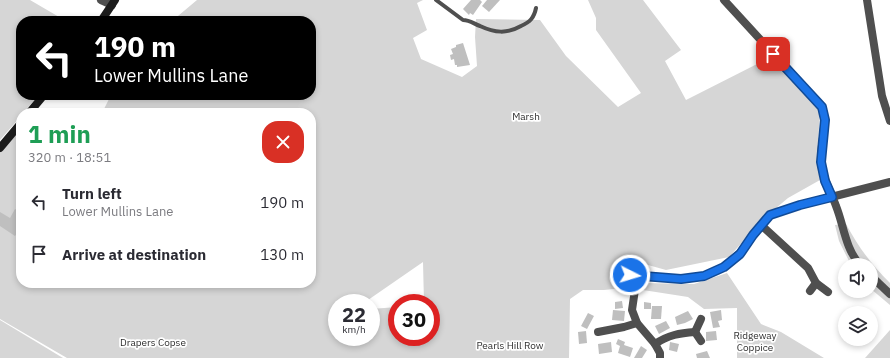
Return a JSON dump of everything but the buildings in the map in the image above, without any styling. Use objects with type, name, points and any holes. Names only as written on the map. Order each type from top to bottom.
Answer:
[{"type":"street","points":[[101,0],[114,3],[105,16]]},
{"type":"street","points":[[724,0],[822,107],[825,120],[821,162],[825,181],[837,206],[847,243],[855,258]]},
{"type":"street","points":[[868,0],[882,96],[890,121]]},
{"type":"street","points":[[34,108],[40,100]]},
{"type":"street","points":[[0,148],[16,129]]},
{"type":"street","points":[[660,358],[660,353],[655,344],[637,323],[632,310],[634,276],[681,279],[704,276],[724,267],[740,254],[770,215],[800,205],[890,182]]},
{"type":"street","points":[[761,225],[808,268],[816,282],[828,292]]},
{"type":"street","points":[[810,291],[816,282]]},
{"type":"street","points":[[878,283],[890,294]]},
{"type":"street","points":[[695,332],[701,319]]},
{"type":"street","points":[[598,332],[624,328],[637,323]]},
{"type":"street","points":[[655,344],[676,333],[695,332]]},
{"type":"street","points":[[695,332],[701,341]]},
{"type":"lane","points":[[436,0],[463,20],[468,20],[493,32],[502,33],[514,30],[527,23],[534,17],[536,8]]},
{"type":"green space","points":[[0,0],[30,0],[57,16],[16,16],[16,100],[35,100],[27,108],[16,108],[16,122],[0,140]]},
{"type":"green space","points":[[197,0],[423,0],[417,3],[427,30],[413,38],[421,59],[462,77],[477,66],[475,37],[476,19],[540,20],[566,56],[618,107],[641,93],[596,30],[596,18],[588,0],[643,0],[681,50],[665,61],[686,100],[763,61],[772,58],[820,111],[817,160],[820,180],[788,198],[763,219],[729,257],[666,270],[648,265],[628,264],[622,270],[624,272],[623,288],[583,290],[570,299],[569,358],[67,358],[0,319],[0,153],[16,133],[16,288],[316,288],[316,108],[104,108],[108,100],[316,100],[316,16],[178,16]],"holes":[[[423,262],[424,294],[440,294],[440,346],[388,346],[388,308],[380,308],[380,346],[328,346],[328,294],[377,294]]]},
{"type":"green space","points":[[846,224],[868,258],[848,258],[839,241],[835,225]]},
{"type":"green space","points":[[878,270],[890,283],[890,305],[878,295]]},
{"type":"green space","name":"Ridgeway Coppice","points":[[727,273],[761,324],[781,332],[824,358],[737,358],[737,308],[704,309],[688,297],[643,290],[645,283],[694,284]]},
{"type":"green space","points":[[0,320],[63,358],[0,358]]},
{"type":"green space","points":[[890,330],[890,358],[865,358],[876,346],[878,346],[878,343]]},
{"type":"route","points":[[630,275],[681,279],[704,276],[724,267],[740,254],[753,235],[770,215],[800,205],[832,197],[825,181],[821,162],[825,120],[822,107],[773,54]]},
{"type":"park label","name":"Marsh","points":[[526,116]]},
{"type":"park label","name":"Drapers Copse","points":[[153,342]]},
{"type":"park label","name":"Pearls Hill Row","points":[[510,345]]}]
